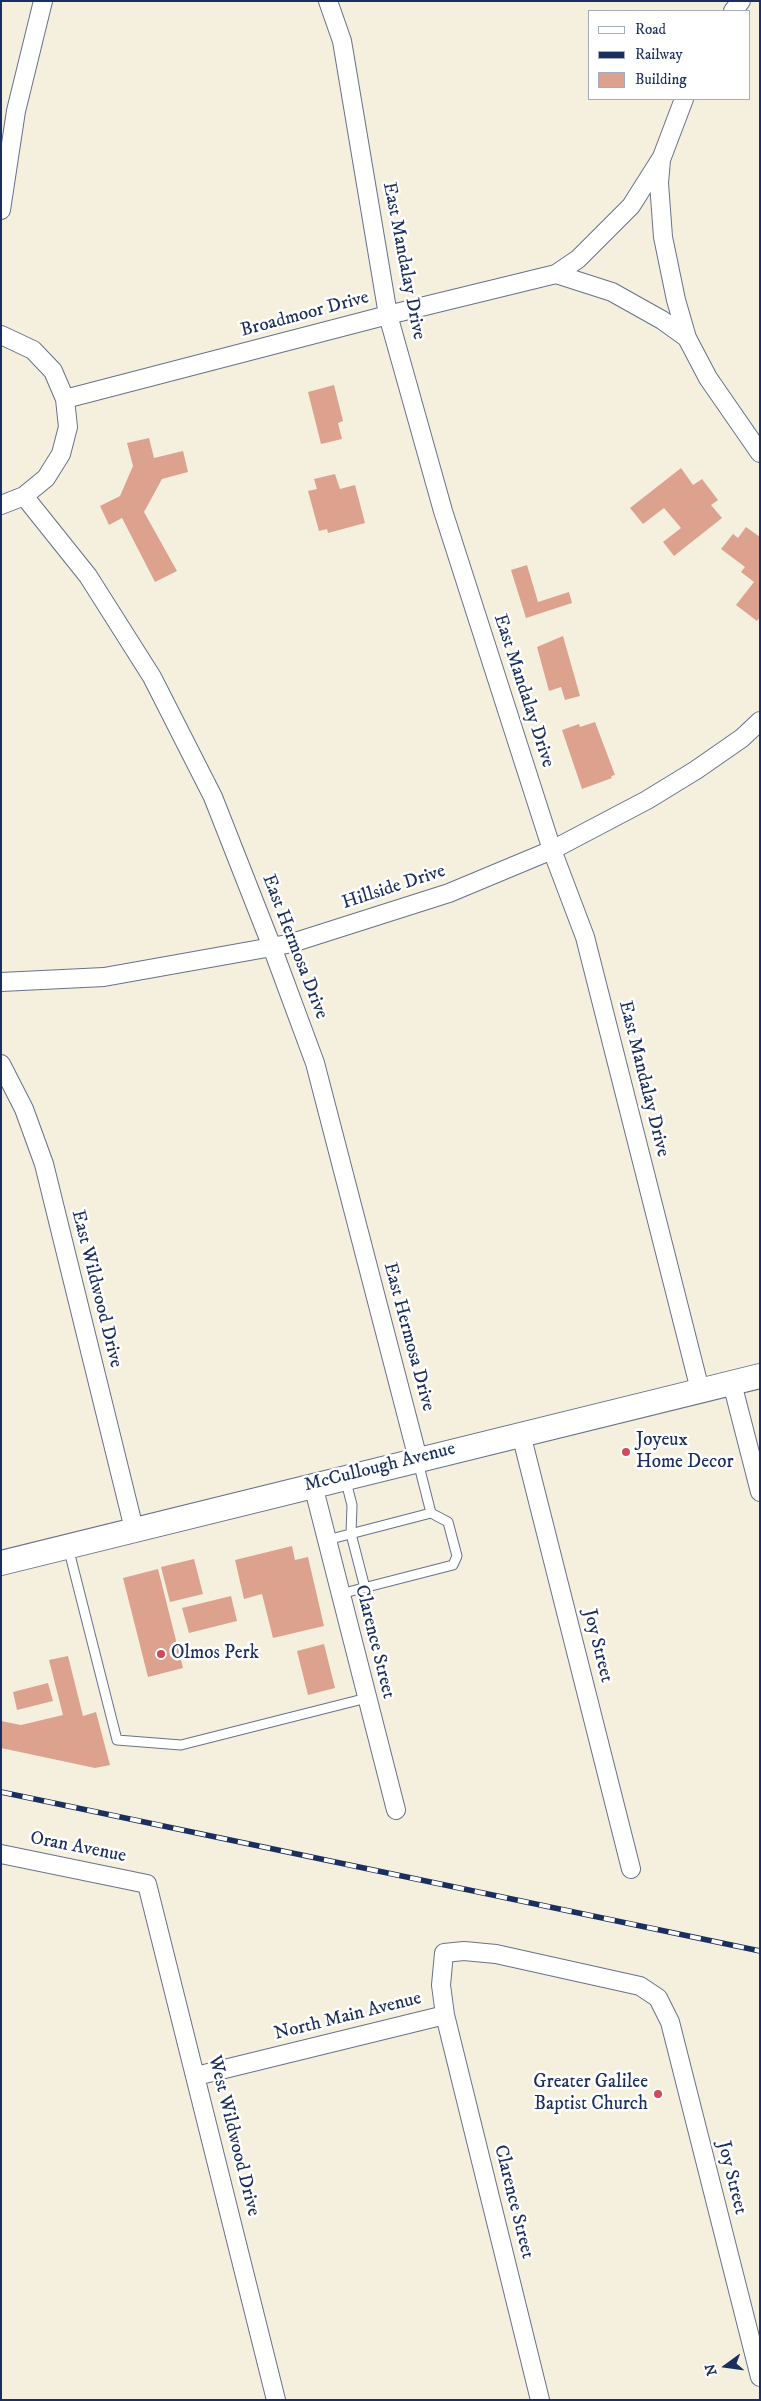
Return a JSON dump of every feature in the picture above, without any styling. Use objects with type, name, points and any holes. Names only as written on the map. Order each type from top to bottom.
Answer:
[{"type":"main road","name":"McCullough Avenue","points":[[1,1563],[760,1376]]},
{"type":"street","points":[[1,210],[16,111],[43,1]]},
{"type":"street","name":"East Mandalay Drive","points":[[328,1],[342,41],[388,315],[443,510],[552,850],[585,937],[700,1390]]},
{"type":"street","points":[[684,100],[662,157],[659,183],[663,237],[676,300],[687,338],[712,385],[760,453]]},
{"type":"street","name":"Broadmoor Drive","points":[[65,398],[556,274],[578,259],[612,227],[631,206],[662,157]]},
{"type":"street","points":[[556,274],[612,292],[662,320],[687,338]]},
{"type":"street","points":[[1,335],[20,342],[44,360],[57,378],[65,398],[68,427],[61,454],[46,478],[24,496],[1,504]]},
{"type":"street","name":"East Hermosa Drive","points":[[24,496],[88,576],[152,677],[213,797],[315,1063],[418,1459]]},
{"type":"street","name":"Hillside Drive","points":[[1,982],[104,977],[272,947],[449,893],[552,850],[647,800],[696,770],[742,738],[760,721]]},
{"type":"street","name":"East Wildwood Drive","points":[[1,1064],[24,1109],[44,1164],[134,1529]]},
{"type":"street","points":[[732,1382],[760,1492]]},
{"type":"street","name":"Joy Street","points":[[521,1434],[631,1870]]},
{"type":"street","name":"Clarence Street","points":[[313,1485],[396,1810]]},
{"type":"street","name":"Oran Avenue","points":[[1,1854],[147,1884]]},
{"type":"street","name":"West Wildwood Drive","points":[[147,1884],[276,2400]]},
{"type":"street","name":"North Main Avenue","points":[[196,2076],[445,2015],[441,1985],[444,1952],[464,1951],[496,1954],[640,1986],[652,1994]]},
{"type":"street","name":"Joy Street","points":[[652,1994],[658,1998],[670,2022],[760,2377]]},
{"type":"street","name":"Clarence Street","points":[[445,2015],[540,2400]]},
{"type":"lane","points":[[418,1459],[431,1513]]},
{"type":"lane","points":[[345,1477],[352,1505],[351,1534],[365,1588]]},
{"type":"lane","points":[[327,1540],[431,1513],[448,1522],[457,1556],[452,1565],[340,1594]]},
{"type":"lane","points":[[68,1546],[117,1740],[181,1745],[366,1698]]},
{"type":"building","points":[[334,385],[343,421],[338,423],[342,439],[321,444],[308,392]]},
{"type":"building","points":[[149,438],[154,458],[183,451],[188,472],[162,479],[144,512],[177,571],[155,582],[122,518],[109,525],[100,506],[120,496],[133,466],[127,443]]},
{"type":"building","points":[[681,468],[693,485],[702,479],[718,500],[711,505],[722,518],[674,556],[663,542],[681,528],[664,508],[643,524],[630,508]]},
{"type":"building","points":[[335,474],[340,489],[355,485],[365,523],[328,533],[327,529],[319,531],[308,491],[317,489],[314,479]]},
{"type":"building","points":[[746,527],[760,537],[760,617],[757,621],[736,605],[754,582],[741,572],[745,567],[721,549],[733,534],[738,538]]},
{"type":"building","points":[[527,565],[538,602],[569,592],[572,603],[526,618],[511,570]]},
{"type":"building","points":[[563,636],[580,696],[565,700],[561,687],[549,691],[537,647]]},
{"type":"building","points":[[595,722],[615,775],[611,776],[612,778],[582,789],[562,730],[579,724],[580,727]]},
{"type":"building","points":[[292,1546],[295,1560],[308,1557],[324,1626],[273,1638],[262,1594],[244,1599],[235,1560]]},
{"type":"building","points":[[194,1559],[203,1594],[170,1602],[161,1567]]},
{"type":"building","points":[[158,1569],[183,1668],[148,1677],[123,1578]]},
{"type":"building","points":[[231,1596],[237,1621],[189,1633],[182,1608]]},
{"type":"building","points":[[324,1644],[335,1688],[308,1695],[297,1651]]},
{"type":"building","points":[[68,1656],[83,1716],[96,1712],[110,1765],[95,1768],[1,1748],[1,1721],[21,1725],[63,1715],[49,1660]]},
{"type":"building","points":[[48,1683],[53,1701],[17,1710],[13,1692]]},
{"type":"railway","points":[[1,1792],[760,1951]]},
{"type":"place","name":"Joyeux Home Decor","points":[[626,1452]]},
{"type":"place","name":"Olmos Perk","points":[[161,1654]]},
{"type":"place","name":"Greater Galilee Baptist Church","points":[[658,2094]]}]
